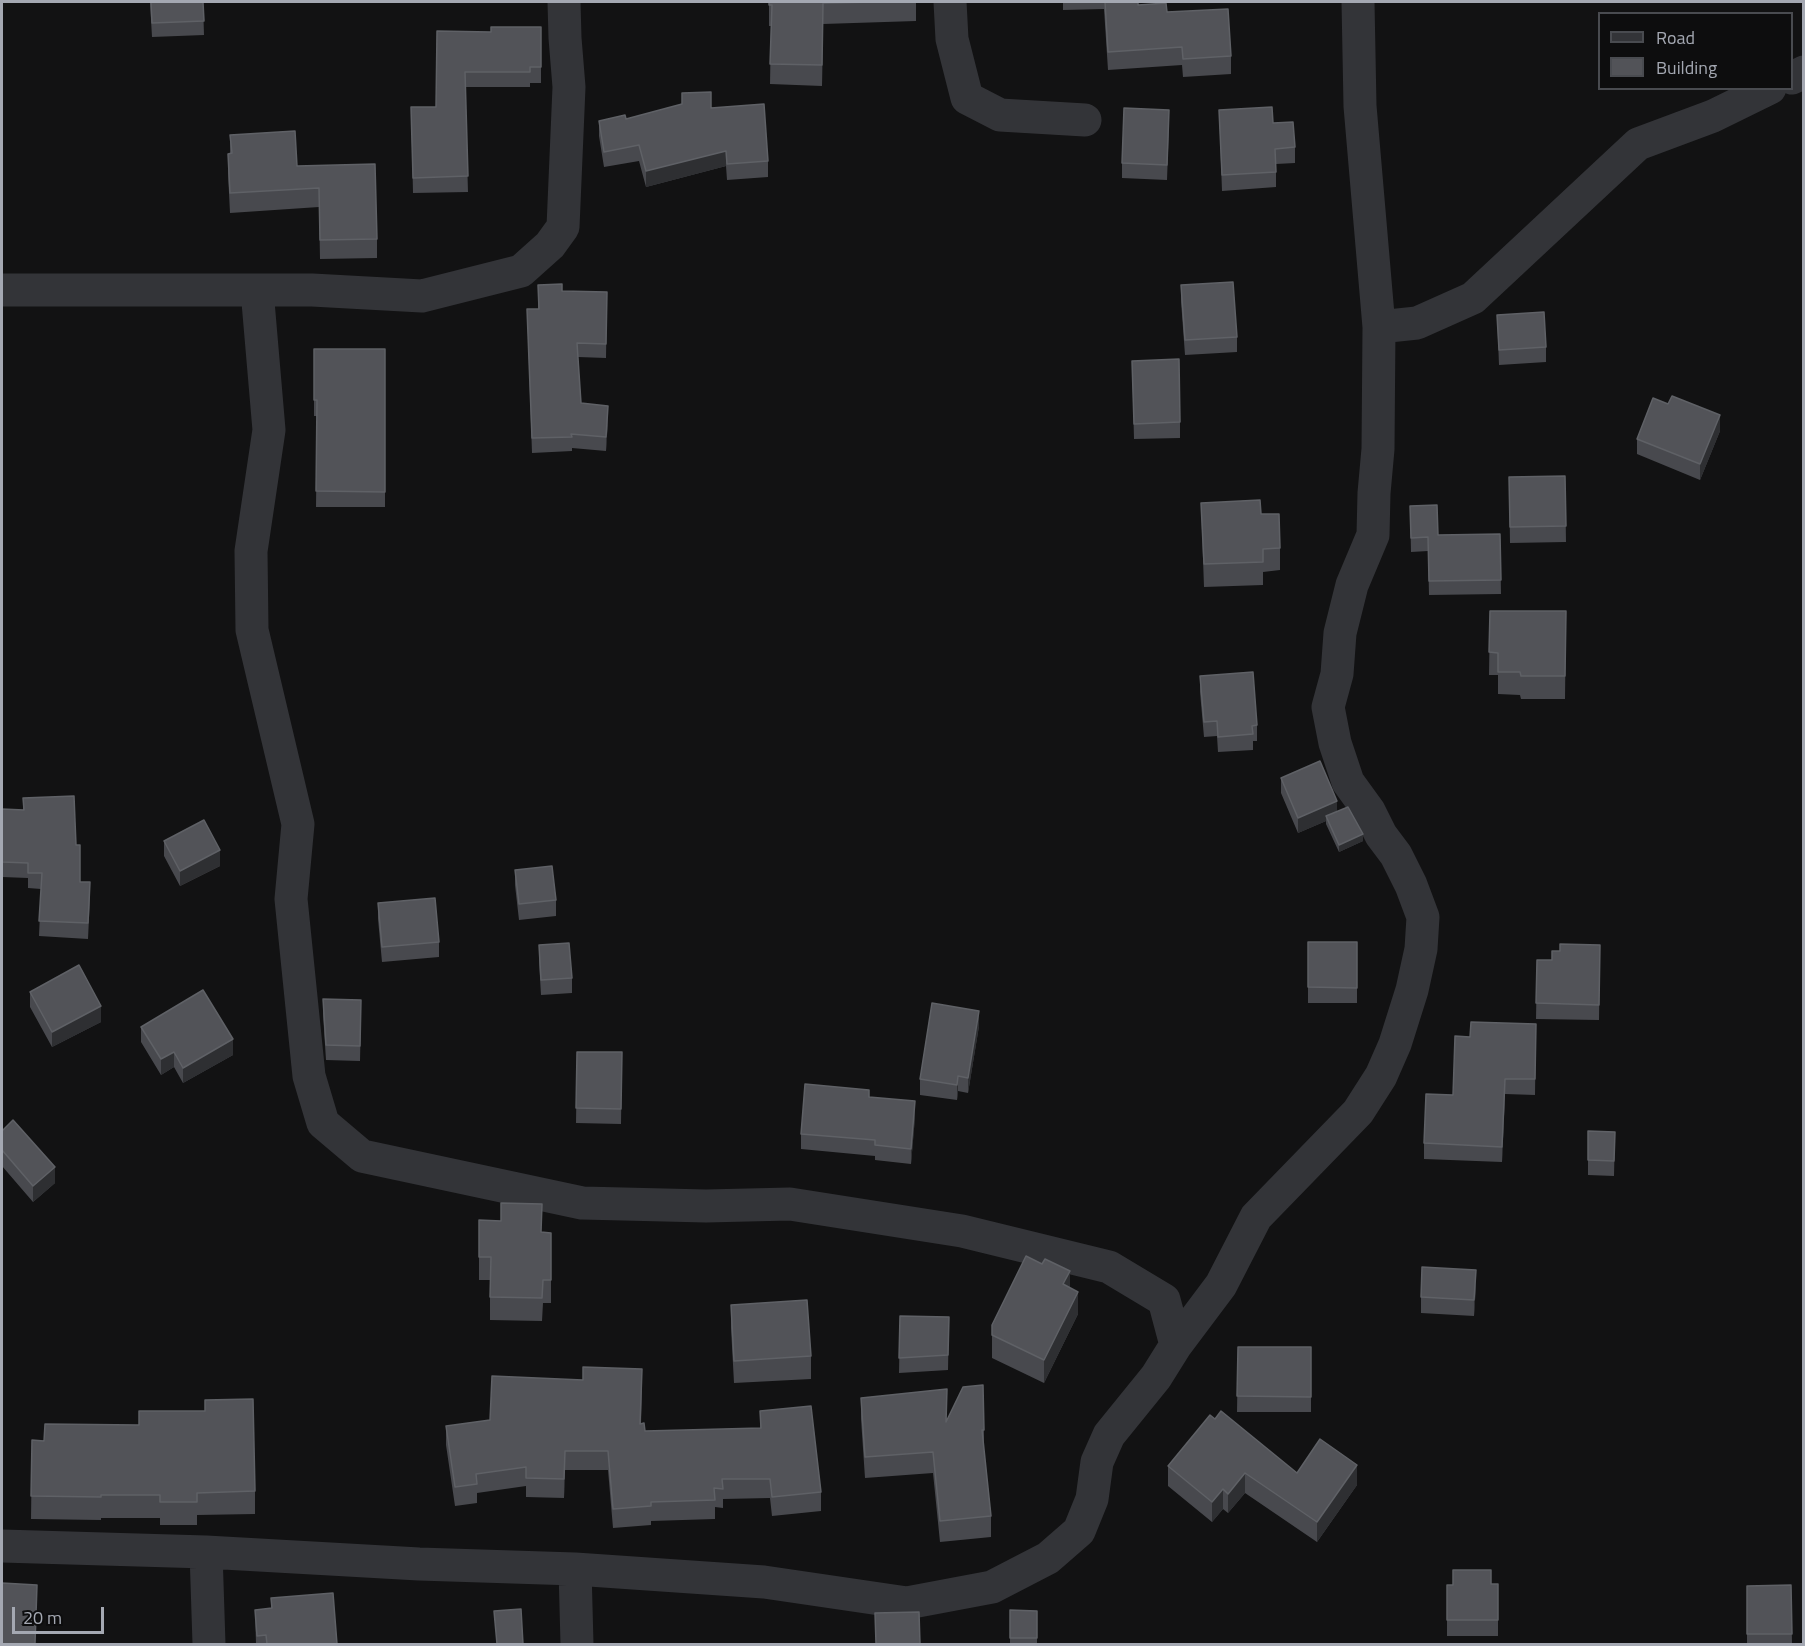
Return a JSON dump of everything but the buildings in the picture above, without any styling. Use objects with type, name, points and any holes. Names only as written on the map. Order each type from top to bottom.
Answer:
[{"type":"street","points":[[2,290],[312,290],[422,296],[521,271],[550,244],[563,227],[569,87],[564,2]]},
{"type":"street","points":[[950,2],[952,39],[967,98],[1000,116],[1085,120]]},
{"type":"street","points":[[2,1546],[206,1552],[419,1564],[575,1569],[764,1582],[907,1604],[992,1587],[1048,1558],[1079,1532],[1092,1499],[1097,1462],[1109,1435],[1156,1377],[1176,1345],[1221,1285],[1256,1217],[1358,1112],[1381,1076],[1395,1044],[1412,990],[1421,949],[1423,917],[1412,885],[1396,855],[1381,835],[1370,811],[1348,782],[1335,743],[1328,707],[1337,674],[1340,633],[1352,585],[1373,535],[1378,449],[1379,327],[1360,106],[1358,2]]},
{"type":"street","points":[[1379,327],[1417,322],[1473,298],[1638,144],[1713,116],[1766,90]]},
{"type":"street","points":[[257,290],[269,430],[251,551],[252,630],[298,824],[291,899],[309,1076],[323,1123],[362,1156],[582,1203],[706,1206],[790,1204],[962,1231],[1109,1267],[1164,1300],[1176,1345]]},
{"type":"street","points":[[206,1552],[209,1644]]},
{"type":"street","points":[[575,1569],[577,1644]]}]
